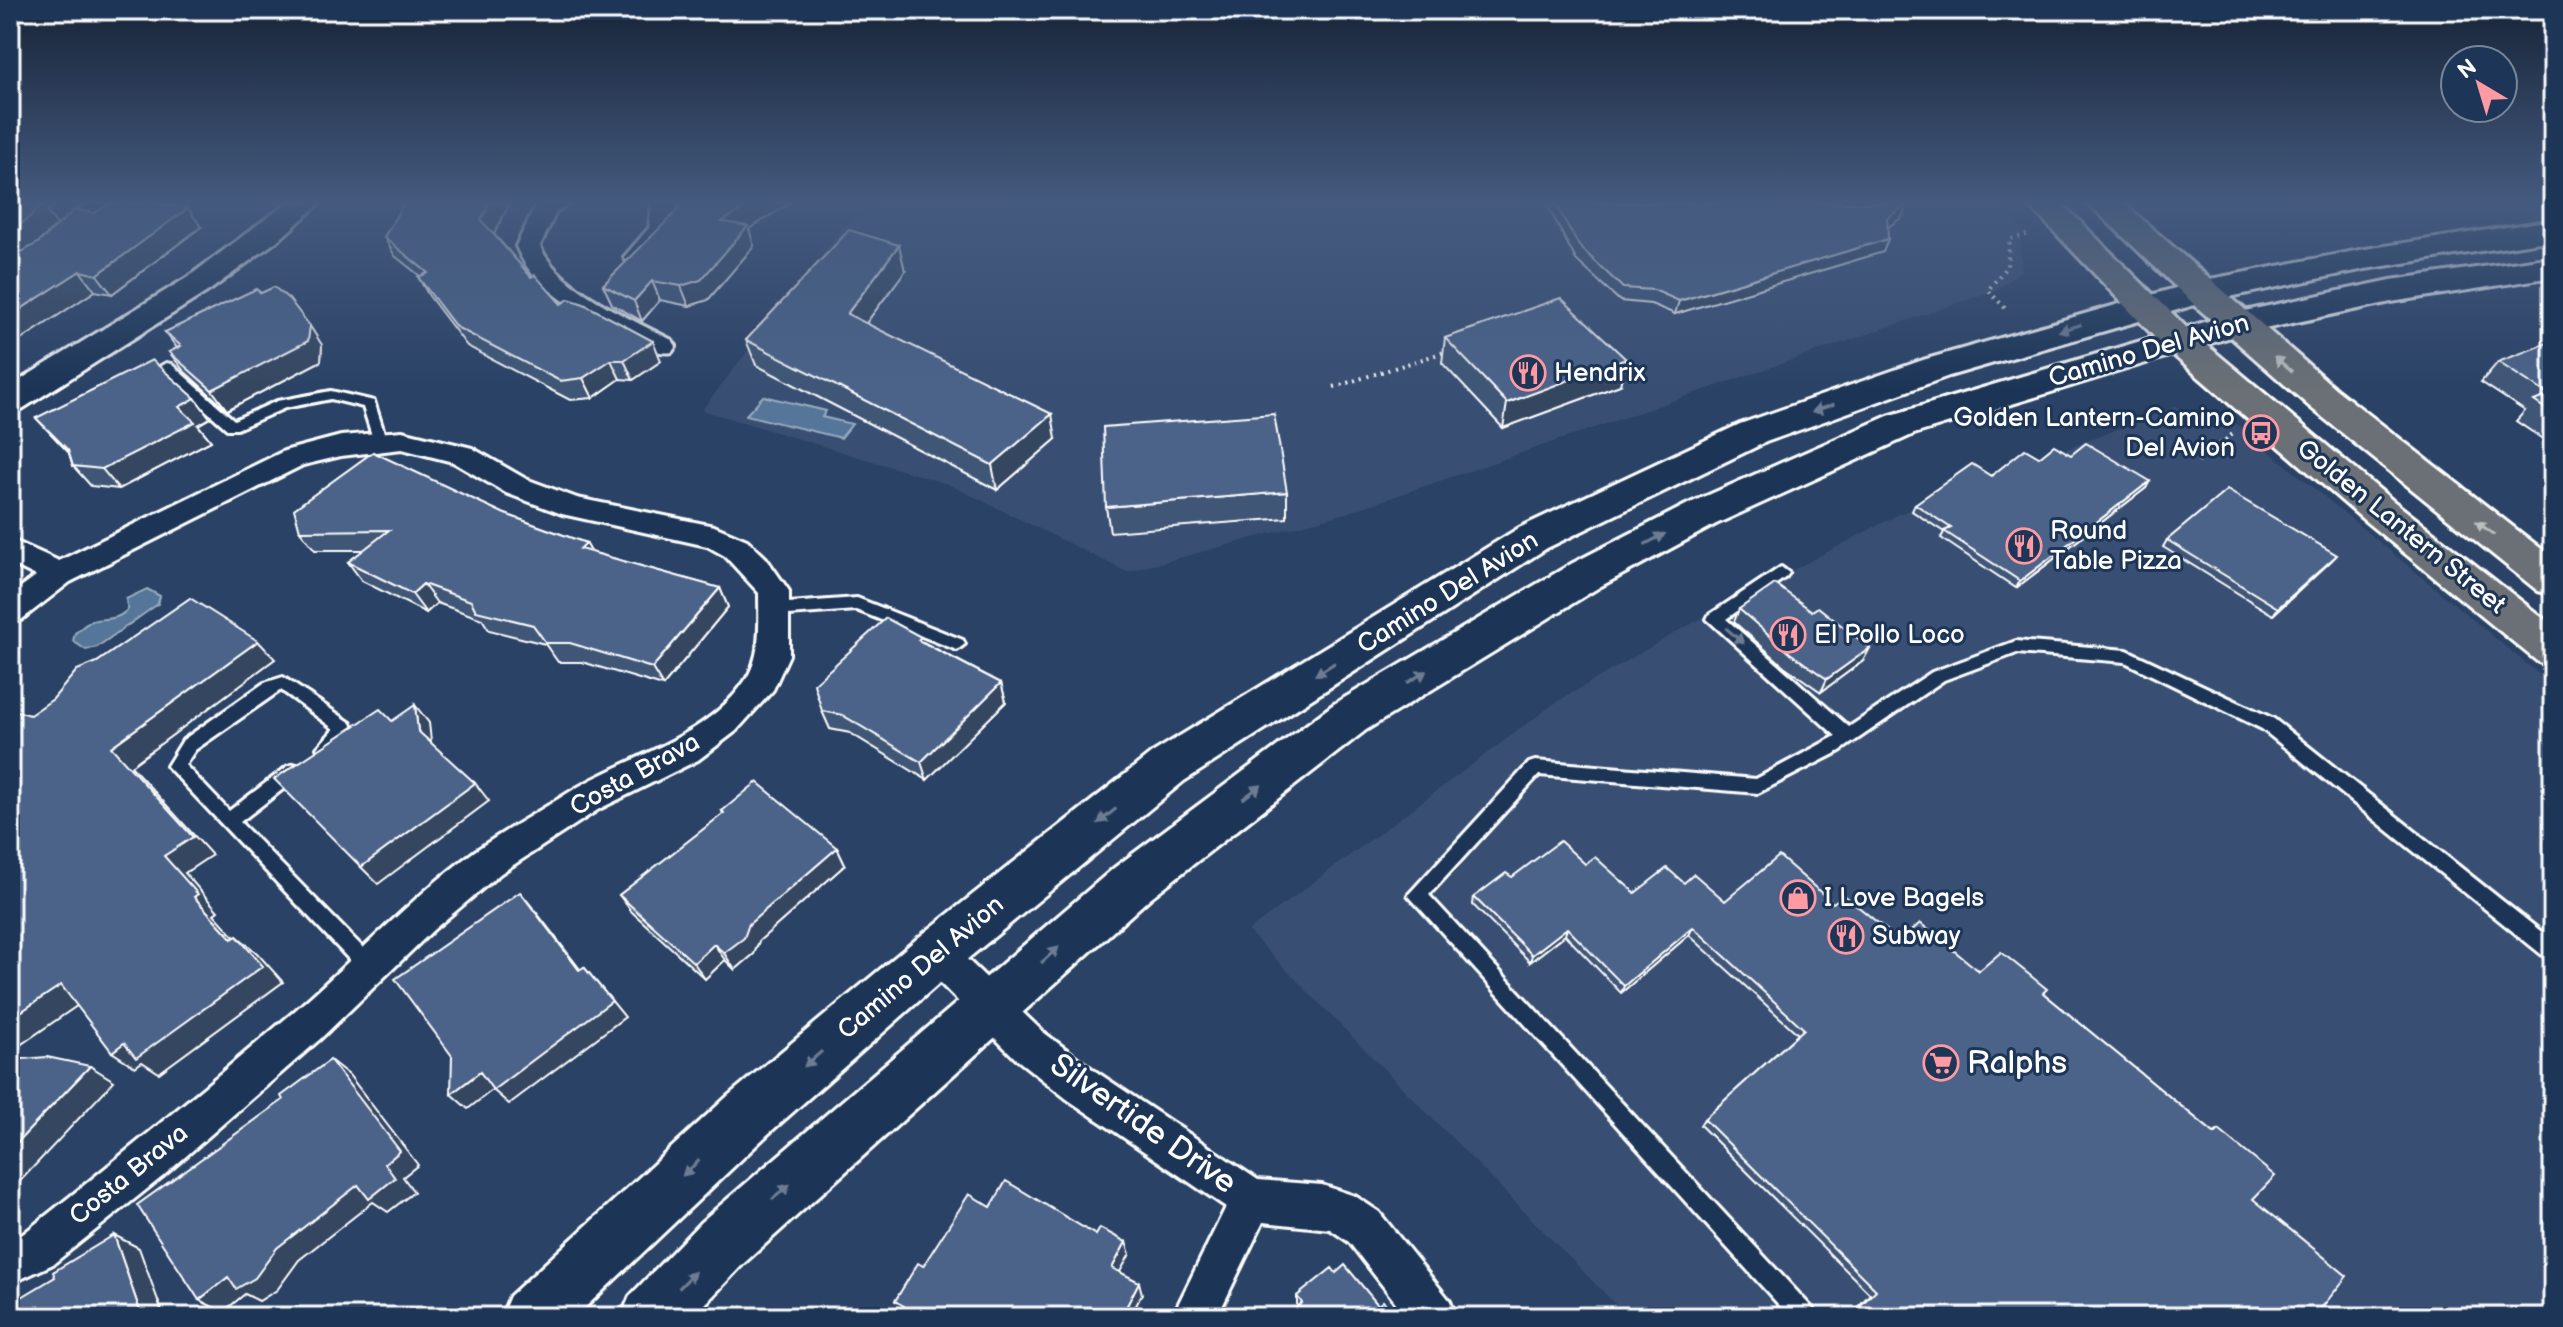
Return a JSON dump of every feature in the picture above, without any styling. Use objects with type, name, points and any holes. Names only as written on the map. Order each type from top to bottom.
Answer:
[{"type":"main road","name":"Golden Lantern Street","points":[[2095,265],[2378,510],[2553,650]]},
{"type":"main road","name":"Golden Lantern Street","points":[[2171,265],[2235,324],[2420,479],[2553,580]]},
{"type":"main road","name":"Camino Del Avion","points":[[531,1317],[748,1115],[936,954],[1168,767],[1533,538],[1753,433],[1936,368],[2145,306],[2335,265]]},
{"type":"main road","name":"Camino Del Avion","points":[[651,1317],[722,1243],[1132,883],[1350,717],[1586,575],[1702,514],[1901,425],[2177,339],[2235,324],[2391,291],[2553,267]]},
{"type":"street","points":[[10,401],[223,265]]},
{"type":"street","points":[[539,265],[588,306],[663,346]]},
{"type":"street","points":[[588,306],[627,265]]},
{"type":"street","name":"Costa Brava","points":[[10,612],[59,574],[294,458],[341,446],[402,440],[462,455],[516,486],[572,507],[714,537],[736,548],[755,566],[774,591],[775,610],[773,655],[757,690],[724,722],[686,750],[587,799],[488,862],[368,966],[306,1026],[147,1162],[38,1249],[10,1262]]},
{"type":"street","points":[[10,550],[59,574]]},
{"type":"street","name":"Silvertide Drive","points":[[936,954],[1029,1045],[1109,1106],[1252,1200],[1295,1202],[1340,1211],[1364,1227],[1434,1317]]},
{"type":"street","points":[[1194,1317],[1252,1200]]},
{"type":"lane","points":[[166,367],[232,426],[282,404],[331,395],[369,404],[380,442]]},
{"type":"lane","points":[[1781,573],[1715,619],[1848,736]]},
{"type":"lane","points":[[775,610],[857,604],[957,644]]},
{"type":"lane","points":[[1805,1317],[1417,895],[1535,768],[1758,786],[1848,736],[1938,676],[2016,647],[2127,656],[2268,724],[2553,952]]},
{"type":"lane","points":[[229,821],[309,760],[345,728],[283,683],[270,688],[189,745],[175,766],[368,966]]},
{"type":"path","points":[[2005,308],[1988,290],[2007,265]]},
{"type":"path","points":[[1334,387],[1462,347]]},
{"type":"path","points":[[2198,462],[2231,434]]},
{"type":"shaded area","points":[[814,265],[2022,265],[2022,270],[1996,290],[1346,513],[1127,572],[948,484],[702,410]]},
{"type":"shaded area","points":[[763,396],[826,411],[822,417],[852,424],[841,438],[746,415]]},
{"type":"shaded area","points":[[2175,407],[2234,422],[2553,686],[2553,1317],[1628,1317],[1248,931],[1555,703],[1678,631],[1899,514]]},
{"type":"shaded area","points":[[147,589],[160,596],[158,604],[97,647],[86,650],[73,641],[75,633],[85,625],[119,616],[128,609],[126,599]]},
{"type":"building","points":[[10,265],[111,265],[97,275],[80,271],[10,316]]},
{"type":"building","points":[[418,265],[520,265],[531,277],[535,275],[561,304],[569,299],[584,304],[653,341],[624,360],[611,360],[583,378],[560,381],[456,327],[418,277],[428,273]]},
{"type":"building","points":[[623,265],[714,265],[701,280],[681,286],[652,281],[634,301],[603,285]]},
{"type":"building","points":[[816,265],[884,265],[847,314],[1052,414],[992,465],[746,340]]},
{"type":"building","points":[[1599,265],[1801,265],[1679,301],[1654,290],[1623,288]]},
{"type":"building","points":[[274,287],[289,299],[310,326],[308,341],[212,390],[169,352],[181,346],[165,332],[256,289],[261,293]]},
{"type":"building","points":[[1561,298],[1626,359],[1507,403],[1445,338]]},
{"type":"building","points":[[2553,341],[2553,414],[2534,401],[2549,395],[2498,362]]},
{"type":"building","points":[[152,360],[195,398],[179,407],[195,422],[102,469],[73,466],[68,450],[36,418]]},
{"type":"building","points":[[1274,414],[1287,492],[1106,507],[1103,427]]},
{"type":"building","points":[[2086,443],[2150,481],[2020,581],[1944,531],[1951,528],[1915,504],[1972,464],[1991,476],[2025,449],[2039,457],[2054,445],[2071,455]]},
{"type":"building","points":[[373,452],[505,514],[586,543],[580,549],[720,588],[652,668],[570,643],[546,643],[533,625],[476,611],[471,601],[423,584],[412,594],[348,562],[389,530],[300,531],[294,509]]},
{"type":"building","points":[[2227,490],[2337,555],[2278,608],[2167,540]]},
{"type":"building","name":"El Pollo Loco","points":[[1775,584],[1812,611],[1818,607],[1870,648],[1827,679],[1790,653],[1739,609]]},
{"type":"building","points":[[190,598],[258,641],[111,747],[193,837],[164,856],[198,894],[194,897],[232,939],[237,936],[263,966],[136,1058],[124,1043],[112,1052],[61,985],[10,1019],[10,709],[30,715],[53,699],[77,670],[97,662]]},
{"type":"building","points":[[886,618],[921,637],[918,640],[1001,683],[921,762],[842,715],[822,711],[814,684]]},
{"type":"building","points":[[415,705],[418,731],[475,783],[361,867],[274,779],[380,709],[392,721]]},
{"type":"building","points":[[757,782],[837,848],[749,924],[744,938],[724,953],[714,944],[694,963],[619,895],[724,813],[722,811]]},
{"type":"building","name":"Ralphs","points":[[1560,841],[1585,864],[1595,857],[1635,893],[1667,868],[1684,883],[1694,874],[1725,901],[1779,856],[1833,903],[1844,895],[1900,941],[1920,923],[1979,971],[2001,952],[2047,989],[2043,993],[2215,1134],[2219,1130],[2275,1176],[2253,1199],[2347,1276],[2320,1310],[2328,1317],[1849,1317],[1876,1290],[1704,1119],[1804,1029],[1693,927],[1624,986],[1567,928],[1532,955],[1474,897],[1506,873],[1512,877]]},
{"type":"building","points":[[520,892],[579,970],[584,967],[612,1001],[493,1090],[480,1072],[451,1094],[452,1056],[395,979]]},
{"type":"building","points":[[47,1057],[90,1066],[10,1150],[10,1060]]},
{"type":"building","points":[[330,1060],[400,1151],[385,1164],[395,1178],[369,1199],[358,1185],[277,1248],[255,1278],[236,1289],[228,1277],[199,1300],[137,1205],[283,1100],[281,1096]]},
{"type":"building","points":[[1006,1181],[1096,1235],[1100,1228],[1126,1242],[1112,1268],[1139,1282],[1121,1317],[896,1317],[904,1306],[895,1301],[918,1263],[923,1266],[969,1194],[991,1207]]},
{"type":"building","points":[[114,1235],[142,1317],[10,1317],[10,1304],[55,1277],[53,1272]]},
{"type":"building","points":[[1345,1265],[1378,1305],[1383,1301],[1394,1317],[1285,1317],[1302,1303],[1297,1296],[1332,1268],[1336,1273]]},
{"type":"place","name":"Hendrix","points":[[1528,373]]},
{"type":"place","name":"Golden Lantern-Camino Del Avion","points":[[2261,433]]},
{"type":"place","name":"Round Table Pizza","points":[[2024,546]]},
{"type":"place","name":"El Pollo Loco","points":[[1788,635]]},
{"type":"place","name":"I Love Bagels","points":[[1798,898]]},
{"type":"place","name":"Subway","points":[[1846,936]]},
{"type":"place","name":"Ralphs","points":[[1941,1063]]}]
